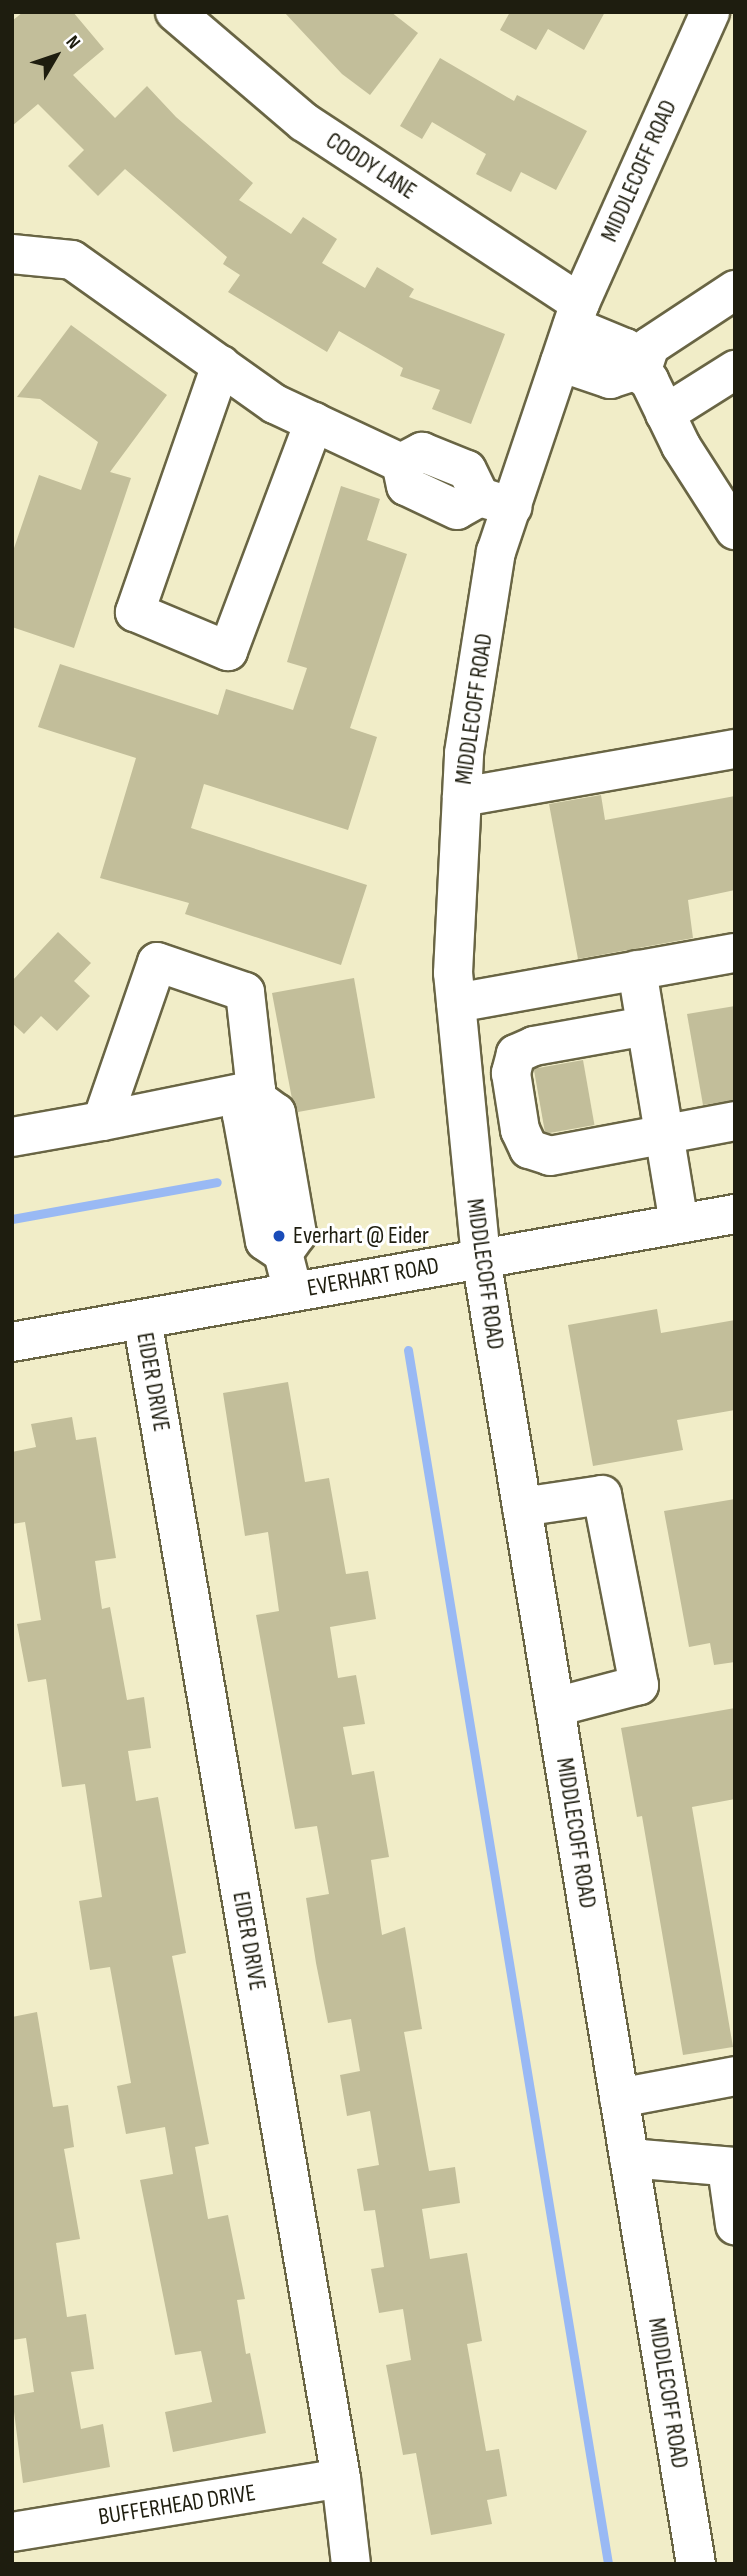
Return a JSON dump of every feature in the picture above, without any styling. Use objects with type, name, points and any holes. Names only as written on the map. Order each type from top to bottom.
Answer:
[{"type":"street","name":"COODY LANE","points":[[175,12],[304,122],[625,348],[735,530]]},
{"type":"street","name":"MIDDLECOFF ROAD","points":[[696,2564],[481,1258],[453,973],[464,753],[496,552],[496,502],[560,362],[576,315],[710,12]]},
{"type":"street","points":[[12,254],[72,260],[275,404],[401,463],[422,452],[467,470],[496,502]]},
{"type":"street","points":[[560,362],[610,380],[638,372],[650,346],[735,290]]},
{"type":"street","points":[[220,365],[135,612],[228,651],[314,422]]},
{"type":"street","points":[[665,414],[735,370]]},
{"type":"street","points":[[462,797],[735,749]]},
{"type":"street","points":[[456,1003],[735,953]]},
{"type":"street","points":[[102,1121],[157,962],[245,992],[257,1094],[276,1114],[297,1234],[283,1253],[293,1292]]},
{"type":"street","points":[[637,970],[679,1224]]},
{"type":"street","points":[[646,1026],[534,1046],[516,1054],[511,1073],[520,1130],[529,1149],[550,1156],[735,1121]]},
{"type":"street","points":[[12,1137],[257,1094]]},
{"type":"street","name":"EVERHART ROAD","points":[[12,1342],[735,1214]]},
{"type":"street","name":"EIDER DRIVE","points":[[142,1319],[341,2477],[351,2564]]},
{"type":"street","points":[[522,1507],[602,1495],[639,1685],[555,1707]]},
{"type":"street","points":[[619,2098],[735,2076]]},
{"type":"street","points":[[629,2158],[731,2167],[735,2225]]},
{"type":"street","name":"BUFFERHEAD DRIVE","points":[[12,2532],[341,2477]]},
{"type":"building","points":[[23,12],[73,12],[104,49],[73,75],[115,118],[147,86],[176,117],[253,183],[239,200],[291,234],[303,217],[337,239],[322,263],[365,288],[377,267],[414,289],[409,297],[505,334],[471,424],[432,409],[440,390],[400,376],[403,368],[339,331],[327,352],[228,292],[240,275],[223,264],[227,257],[125,169],[98,196],[68,166],[84,150],[38,104],[12,126],[12,21]]},
{"type":"building","points":[[284,12],[391,12],[418,33],[370,95],[342,74]]},
{"type":"building","points":[[510,12],[605,12],[584,50],[548,29],[536,50],[500,30]]},
{"type":"building","points":[[440,58],[514,101],[517,95],[587,131],[556,190],[521,172],[511,192],[476,174],[486,154],[432,122],[422,139],[400,126]]},
{"type":"building","points":[[71,325],[167,395],[110,472],[131,478],[74,648],[12,627],[12,554],[39,475],[81,490],[98,442],[40,399],[17,397]]},
{"type":"building","points":[[341,486],[380,499],[367,540],[407,554],[350,728],[377,737],[348,830],[204,784],[191,828],[367,885],[341,965],[185,914],[189,903],[100,878],[136,758],[38,727],[60,664],[218,715],[226,689],[293,710],[307,668],[287,662]]},
{"type":"building","points":[[601,795],[605,820],[735,796],[735,890],[688,900],[693,938],[578,959],[549,804]]},
{"type":"building","points":[[58,932],[91,963],[74,981],[90,996],[57,1031],[41,1016],[24,1034],[12,1023],[12,981]]},
{"type":"building","points":[[354,978],[375,1098],[298,1112],[292,1099],[272,993]]},
{"type":"building","points":[[735,1006],[735,1100],[703,1105],[687,1014]]},
{"type":"building","points":[[583,1060],[594,1125],[545,1134],[534,1069]]},
{"type":"building","points":[[657,1309],[661,1333],[735,1320],[735,1410],[677,1420],[683,1450],[593,1466],[568,1325]]},
{"type":"building","points":[[288,1382],[305,1482],[329,1478],[346,1574],[368,1571],[376,1619],[330,1627],[338,1678],[356,1675],[365,1724],[343,1727],[352,1775],[374,1771],[389,1857],[371,1860],[382,1935],[405,1927],[422,2029],[404,2032],[429,2171],[455,2167],[460,2203],[422,2209],[430,2259],[467,2253],[482,2341],[467,2344],[486,2451],[499,2449],[507,2496],[487,2500],[492,2524],[431,2535],[416,2453],[403,2455],[386,2365],[411,2360],[403,2309],[379,2313],[371,2269],[384,2267],[375,2210],[364,2211],[357,2169],[379,2165],[370,2111],[347,2116],[340,2075],[360,2071],[351,2019],[328,2023],[316,1963],[306,1898],[329,1894],[317,1826],[295,1829],[256,1615],[279,1611],[268,1532],[245,1536],[223,1393]]},
{"type":"building","points":[[72,1417],[76,1440],[96,1437],[116,1558],[95,1561],[102,1609],[110,1607],[127,1700],[144,1697],[151,1748],[128,1751],[136,1801],[158,1797],[186,1953],[172,1956],[209,2144],[195,2147],[208,2219],[228,2215],[245,2299],[237,2300],[246,2354],[250,2353],[266,2433],[173,2452],[165,2412],[212,2402],[201,2351],[175,2355],[140,2180],[173,2174],[165,2127],[126,2134],[117,2086],[131,2083],[110,1967],[90,1970],[79,1901],[102,1897],[85,1784],[62,1787],[46,1679],[28,1682],[17,1624],[41,1620],[25,1522],[12,1524],[12,1452],[36,1447],[31,1424]]},
{"type":"building","points":[[735,1499],[735,1662],[714,1665],[710,1643],[689,1647],[664,1511]]},
{"type":"building","points":[[735,1708],[735,1799],[692,1807],[733,2047],[683,2055],[642,1816],[637,1817],[621,1728]]},
{"type":"building","points":[[37,2012],[53,2107],[68,2105],[74,2147],[64,2149],[80,2239],[56,2243],[67,2317],[86,2314],[94,2369],[71,2372],[81,2429],[103,2424],[110,2467],[23,2483],[12,2396],[34,2392],[26,2338],[12,2340],[12,2017]]},
{"type":"waterway","points":[[12,1219],[217,1182]]},
{"type":"waterway","points":[[408,1350],[608,2564]]},
{"type":"place","name":"Everhart @ Eider","points":[[279,1236]]}]
